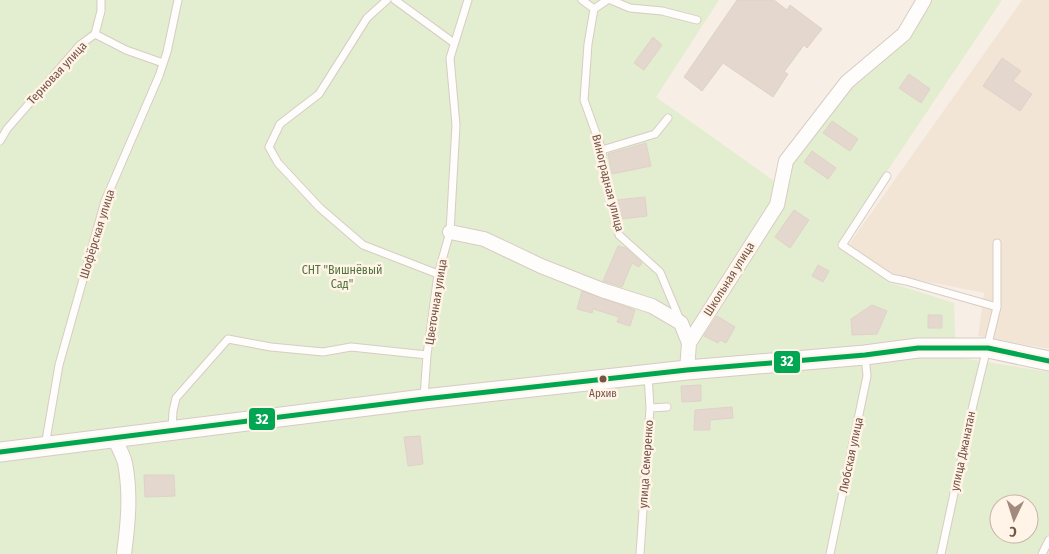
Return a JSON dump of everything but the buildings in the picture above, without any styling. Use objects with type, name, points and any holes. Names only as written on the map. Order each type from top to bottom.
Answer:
[{"type":"street","name":"Школьная улица","points":[[689,343],[776,204],[786,161],[847,82],[904,34],[924,0]]},
{"type":"street","points":[[450,232],[484,239],[541,266],[602,290],[652,306],[682,323],[689,343],[687,370]]},
{"type":"street","points":[[0,452],[424,399],[648,374],[865,355],[918,348],[988,348],[1049,361]]},
{"type":"street","points":[[114,438],[124,462],[129,492],[128,526],[124,554]]},
{"type":"lane","name":"Терновая улица","points":[[0,141],[8,128],[80,45],[95,34],[101,0]]},
{"type":"lane","name":"Шофёрская улица","points":[[45,446],[59,365],[105,201],[167,52],[178,0]]},
{"type":"lane","points":[[387,0],[368,18],[319,94],[280,124],[269,147],[278,163],[320,208],[364,245],[438,274]]},
{"type":"lane","points":[[395,0],[454,43]]},
{"type":"lane","name":"Цветочная улица","points":[[172,431],[172,411],[176,398],[228,339],[271,347],[323,352],[351,347],[427,355],[438,274],[450,232],[456,125],[450,58],[468,0]]},
{"type":"lane","points":[[582,0],[594,9],[607,0]]},
{"type":"lane","points":[[611,0],[630,8],[662,10],[697,20]]},
{"type":"lane","name":"Виноградная улица","points":[[594,9],[588,44],[584,100],[602,150],[603,166],[619,235],[660,272],[682,323]]},
{"type":"lane","points":[[95,34],[126,50],[163,63]]},
{"type":"lane","points":[[602,150],[654,134],[668,118]]},
{"type":"lane","points":[[887,176],[842,245],[890,278],[997,308]]},
{"type":"lane","name":"улица Джанатан","points":[[941,554],[973,405],[997,308],[997,243]]},
{"type":"lane","points":[[424,399],[427,355]]},
{"type":"lane","name":"Любская улица","points":[[830,554],[867,376],[865,355]]},
{"type":"lane","name":"улица Семеренко","points":[[640,554],[650,408],[648,374]]},
{"type":"lane","points":[[650,408],[667,407]]},
{"type":"lane","points":[[1042,554],[1049,540]]},
{"type":"shaded area","points":[[1022,0],[1049,0],[1049,349],[978,336],[984,293],[893,275],[847,247]]},
{"type":"green space","name":"СНТ \"Вишнёвый Сад\"","points":[[0,0],[719,0],[656,97],[777,183],[920,0],[1002,0],[837,246],[891,283],[954,303],[956,357],[1049,372],[1049,554],[0,554]]},
{"type":"transit line","name":"32","points":[[0,452],[424,399],[687,370],[865,355],[918,348],[988,348],[1049,361]]},
{"type":"place","name":"Архив","points":[[603,379]]}]
